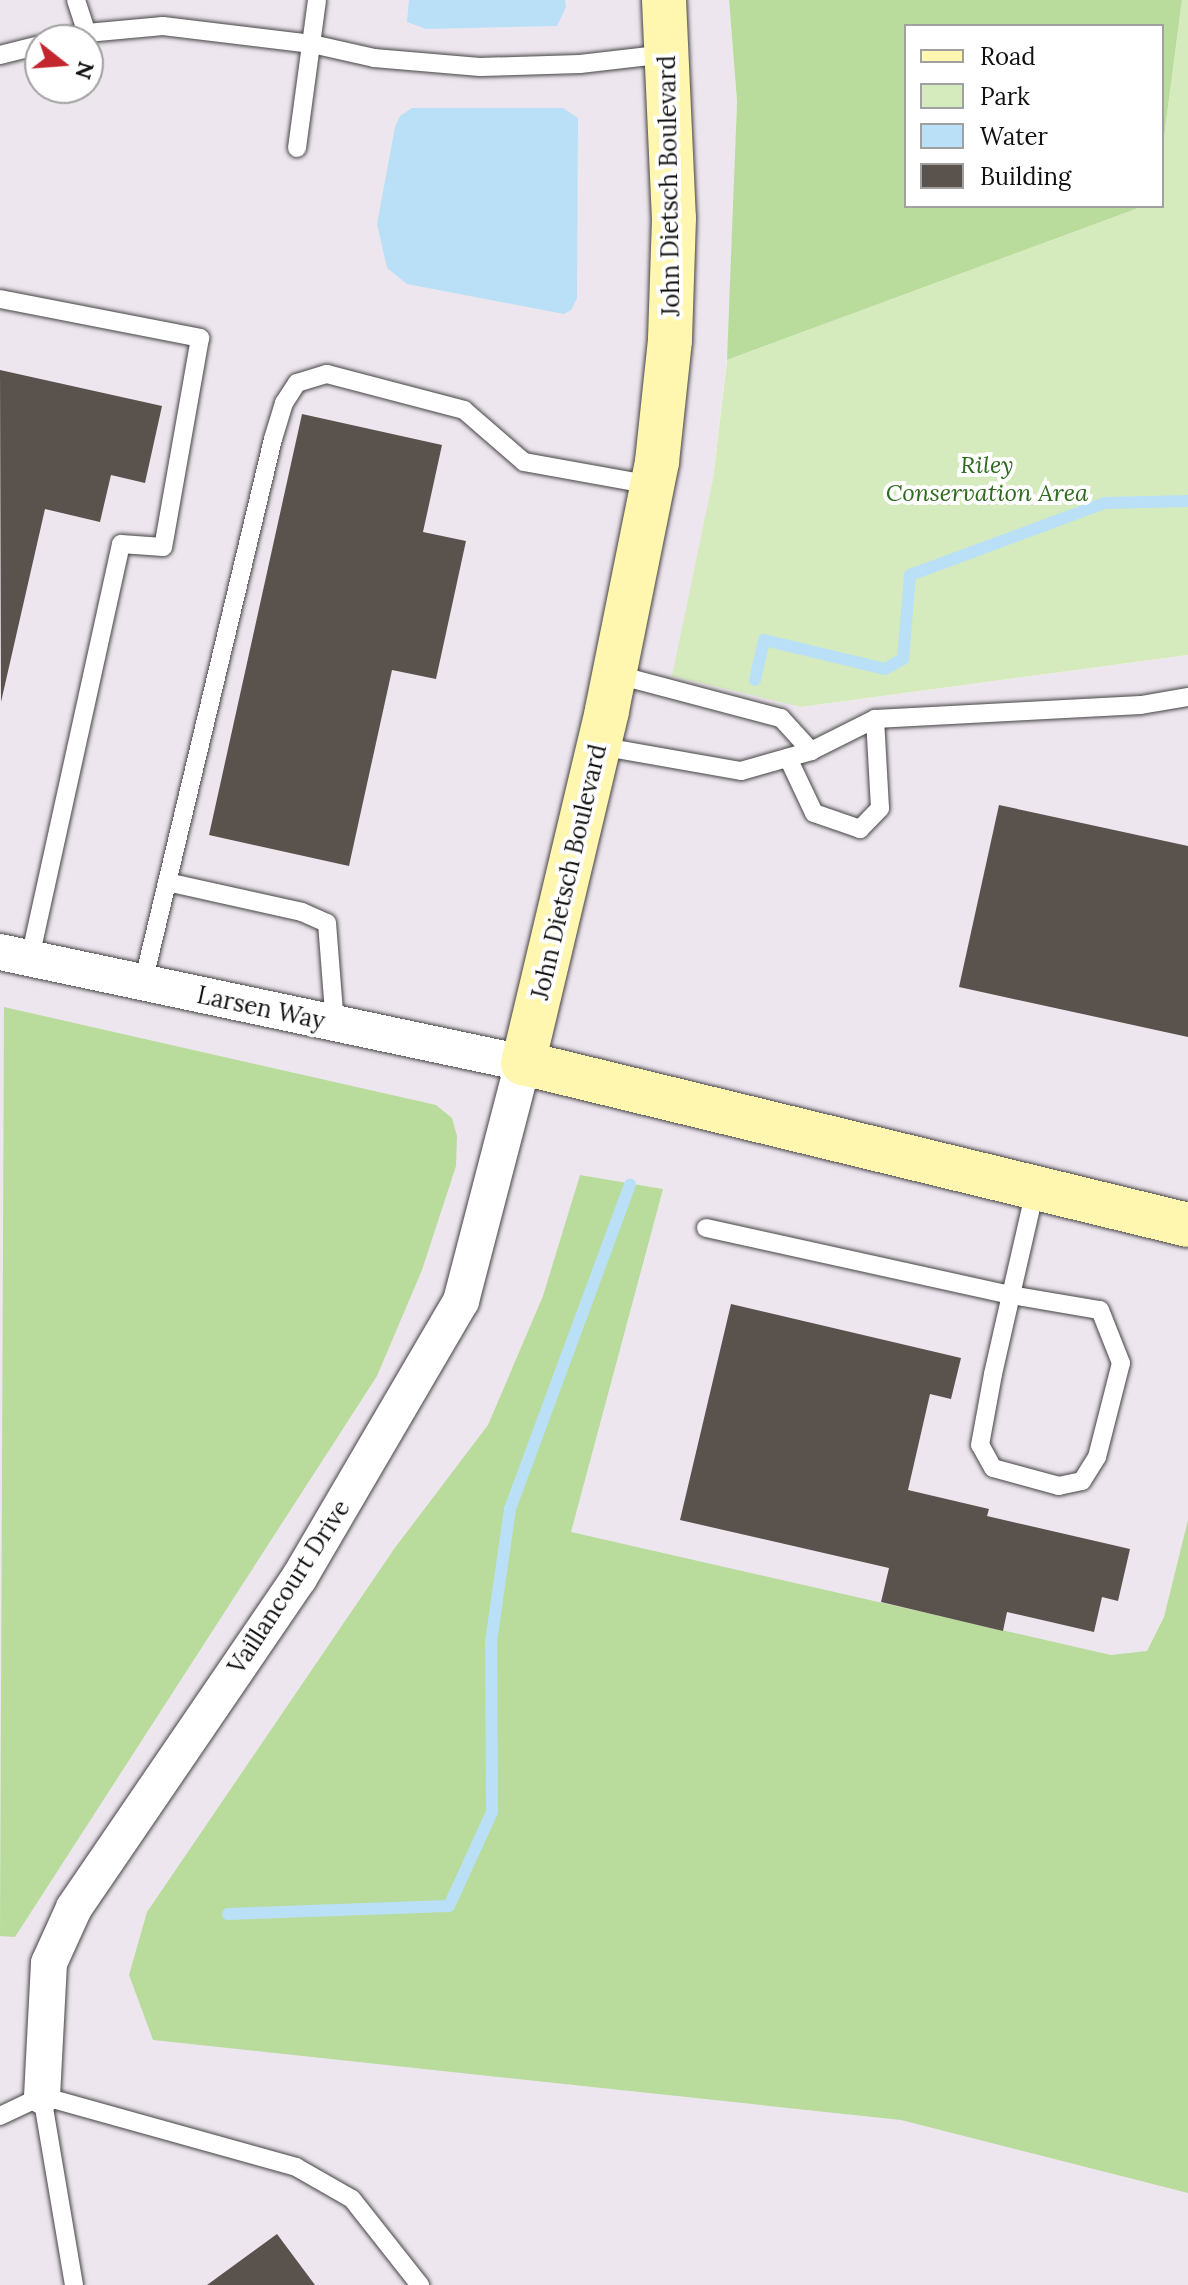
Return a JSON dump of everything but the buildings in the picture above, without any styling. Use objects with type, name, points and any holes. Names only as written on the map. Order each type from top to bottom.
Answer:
[{"type":"street","name":"John Dietsch Boulevard","points":[[523,1063],[599,746],[652,485],[670,340],[674,218],[664,0]]},
{"type":"street","name":"Larsen Way","points":[[15,956],[523,1063]]},
{"type":"street","points":[[523,1063],[1188,1225]]},
{"type":"street","name":"Vaillancourt Drive","points":[[42,2096],[49,1963],[74,1908],[299,1578],[461,1301],[523,1063]]},
{"type":"lane","points":[[76,0],[84,24]]},
{"type":"lane","points":[[297,148],[317,0]]},
{"type":"lane","points":[[104,31],[163,26],[312,44],[374,58],[480,67],[580,64],[667,54]]},
{"type":"lane","points":[[0,55],[24,49]]},
{"type":"lane","points":[[0,299],[200,338],[163,547],[121,544],[15,956]]},
{"type":"lane","points":[[143,983],[273,439],[284,403],[297,383],[327,374],[464,410],[524,462],[652,485]]},
{"type":"lane","points":[[614,674],[781,718],[811,751]]},
{"type":"lane","points":[[599,746],[741,771],[811,751],[875,719],[1141,705],[1188,697]]},
{"type":"lane","points":[[788,758],[814,813],[860,829],[880,808],[875,719]]},
{"type":"lane","points":[[167,882],[302,912],[327,923],[335,1024]]},
{"type":"lane","points":[[706,1228],[1011,1295],[1100,1310],[1121,1363],[1097,1457],[1082,1481],[1059,1486],[993,1468],[980,1445],[1011,1295],[1035,1190]]},
{"type":"lane","points":[[42,2096],[74,2285]]},
{"type":"lane","points":[[0,2116],[42,2096],[296,2167],[352,2199],[420,2285]]},
{"type":"shaded area","points":[[0,0],[729,0],[737,102],[730,332],[713,479],[801,707],[1188,655],[1188,2285],[0,2285]]},
{"type":"green space","points":[[729,0],[1182,0],[1164,138],[1164,24],[904,24],[904,208],[1139,208],[727,360],[737,102]]},
{"type":"green space","name":"Riley Conservation Area","points":[[1182,0],[1188,0],[1188,655],[801,707],[672,676],[713,479],[727,360],[1139,208],[1164,208],[1164,138]]},
{"type":"green space","points":[[4,1007],[436,1105],[452,1118],[457,1136],[456,1166],[422,1270],[377,1376],[15,1937],[0,1936]]},
{"type":"green space","points":[[580,1175],[663,1189],[571,1532],[1111,1655],[1147,1651],[1164,1617],[1188,1520],[1188,2193],[901,2120],[153,2040],[129,1975],[147,1912],[394,1549],[488,1425],[543,1296]]},
{"type":"water","points":[[409,0],[565,0],[566,7],[557,26],[426,29],[407,22]]},
{"type":"water","points":[[412,108],[563,108],[578,118],[577,298],[571,310],[564,314],[407,284],[387,268],[377,224],[395,127],[400,116]]},
{"type":"waterway","points":[[755,680],[764,640],[885,669],[903,659],[910,575],[1105,503],[1188,501]]},
{"type":"waterway","points":[[228,1914],[449,1906],[492,1812],[491,1642],[510,1509],[630,1185]]}]
